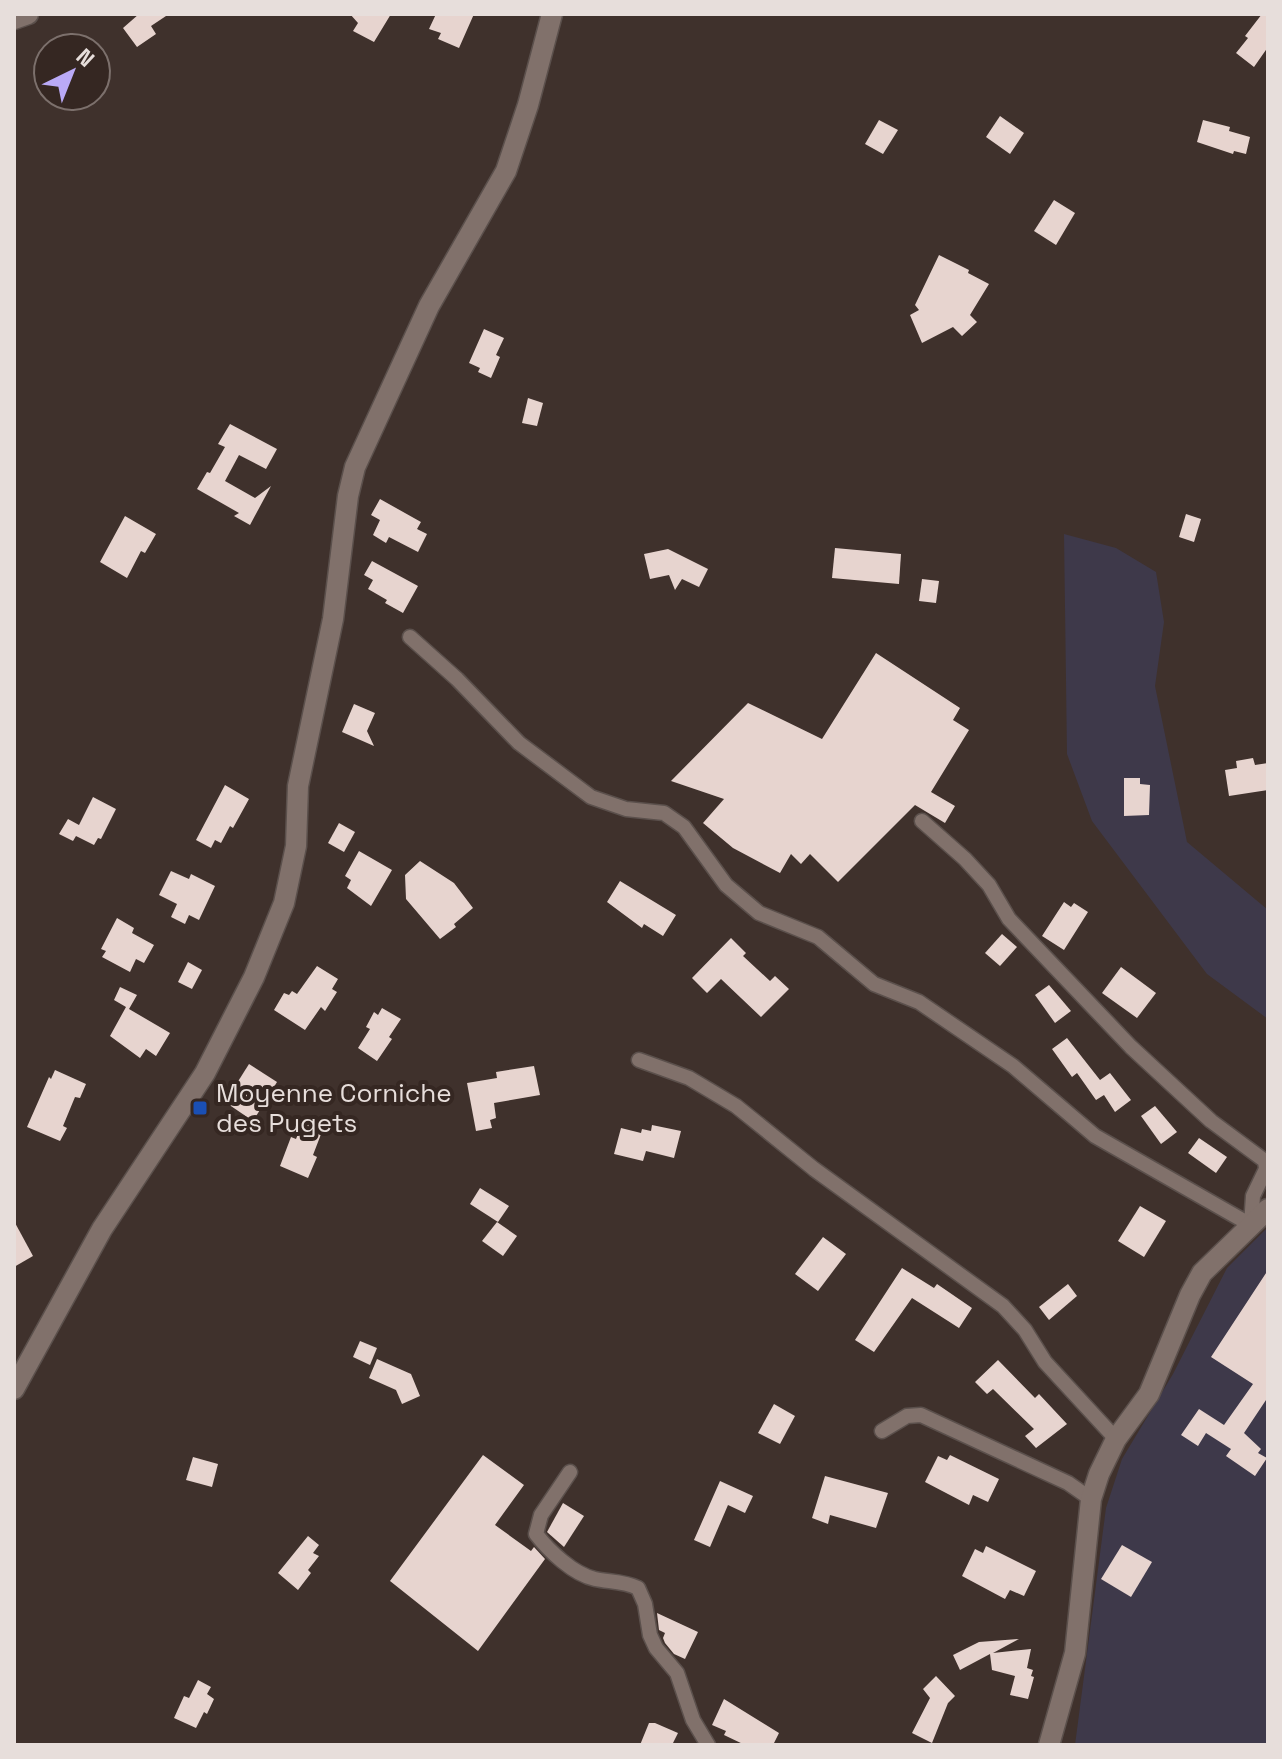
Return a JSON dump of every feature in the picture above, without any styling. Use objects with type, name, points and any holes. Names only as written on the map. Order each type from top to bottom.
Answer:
[{"type":"street","points":[[14,19],[28,14]]},
{"type":"street","points":[[14,1389],[102,1229],[205,1073],[254,977],[284,903],[296,846],[298,786],[333,619],[348,496],[355,467],[429,306],[506,171],[528,105],[552,14]]},
{"type":"street","points":[[410,637],[457,679],[519,743],[591,797],[626,809],[664,813],[684,827],[726,885],[759,913],[818,937],[874,984],[919,1002],[1013,1066],[1095,1136],[1251,1225]]},
{"type":"street","points":[[922,821],[965,859],[989,885],[1009,919],[1131,1047],[1211,1121],[1265,1161],[1266,1169],[1253,1196],[1251,1225]]},
{"type":"street","points":[[639,1060],[689,1078],[736,1106],[814,1169],[1003,1306],[1025,1330],[1045,1362],[1116,1439]]},
{"type":"street","points":[[1049,1745],[1075,1653],[1091,1499],[1099,1474],[1116,1439],[1149,1394],[1202,1273],[1268,1209]]},
{"type":"street","points":[[882,1431],[907,1416],[921,1415],[1068,1483],[1091,1499]]},
{"type":"street","points":[[570,1472],[541,1515],[536,1534],[581,1575],[623,1582],[638,1588],[645,1604],[650,1635],[656,1648],[677,1673],[693,1720],[708,1745]]},
{"type":"shaded area","points":[[1064,534],[1116,548],[1156,572],[1164,622],[1155,686],[1187,842],[1268,910],[1268,1019],[1207,974],[1092,821],[1067,754]]},
{"type":"shaded area","points":[[1268,1227],[1268,1745],[1075,1745],[1106,1508],[1122,1459],[1173,1374],[1227,1268]]},
{"type":"building","points":[[139,14],[169,14],[151,26],[156,34],[137,47],[123,28]]},
{"type":"building","points":[[350,14],[391,14],[374,42],[353,31],[358,23]]},
{"type":"building","points":[[436,14],[474,14],[459,48],[438,39],[441,33],[429,29]]},
{"type":"building","points":[[1262,14],[1268,14],[1268,47],[1254,67],[1236,53]]},
{"type":"building","points":[[1000,116],[1024,133],[1010,154],[986,137]]},
{"type":"building","points":[[879,120],[898,130],[883,154],[865,144]]},
{"type":"building","points":[[1203,120],[1230,127],[1229,131],[1250,137],[1246,154],[1234,151],[1233,154],[1197,142]]},
{"type":"building","points":[[1054,200],[1075,213],[1056,245],[1034,231]]},
{"type":"building","points":[[939,255],[989,284],[970,315],[977,322],[962,336],[953,327],[922,343],[910,315],[919,310],[915,305]]},
{"type":"building","points":[[484,329],[504,338],[491,378],[469,363]]},
{"type":"building","points":[[528,398],[543,403],[537,426],[522,423]]},
{"type":"building","points":[[230,424],[277,449],[266,469],[239,455],[225,481],[255,498],[271,486],[250,525],[234,516],[239,513],[197,489],[225,447],[218,444]]},
{"type":"building","points":[[380,499],[421,522],[417,529],[427,534],[418,552],[389,537],[386,543],[373,535],[380,520],[371,515]]},
{"type":"building","points":[[1186,514],[1201,519],[1194,542],[1179,537]]},
{"type":"building","points":[[125,516],[156,534],[145,553],[141,551],[127,578],[100,562]]},
{"type":"building","points":[[835,548],[901,554],[899,584],[832,578]]},
{"type":"building","points":[[668,549],[708,569],[699,587],[682,579],[675,590],[669,575],[650,579],[644,554]]},
{"type":"building","points":[[372,561],[418,586],[403,613],[368,589],[373,580],[364,575]]},
{"type":"building","points":[[922,579],[939,581],[936,603],[919,601]]},
{"type":"building","points":[[876,653],[960,708],[953,720],[969,730],[931,792],[955,806],[945,823],[915,805],[838,882],[810,854],[801,864],[791,854],[780,873],[733,848],[703,823],[724,799],[671,781],[748,703],[822,739]]},
{"type":"building","points":[[354,704],[375,713],[367,731],[374,746],[342,732]]},
{"type":"building","points":[[1253,758],[1255,765],[1268,763],[1268,790],[1229,796],[1225,770],[1237,768],[1236,761]]},
{"type":"building","points":[[1124,778],[1140,778],[1140,784],[1150,785],[1149,815],[1124,816]]},
{"type":"building","points":[[225,785],[249,799],[233,828],[230,826],[221,843],[215,840],[211,848],[196,840]]},
{"type":"building","points":[[93,797],[116,809],[101,839],[98,838],[94,845],[76,836],[73,841],[59,834],[68,819],[79,825]]},
{"type":"building","points":[[339,823],[355,832],[344,852],[328,843]]},
{"type":"building","points":[[359,851],[392,870],[371,906],[347,888],[351,880],[345,876]]},
{"type":"building","points":[[420,861],[454,883],[473,908],[440,939],[406,899],[405,875]]},
{"type":"building","points":[[171,871],[189,879],[191,874],[215,886],[199,920],[189,915],[185,924],[171,917],[177,904],[159,895]]},
{"type":"building","points":[[620,881],[676,915],[663,936],[644,924],[642,928],[607,902]]},
{"type":"building","points":[[1064,902],[1071,907],[1074,903],[1088,912],[1064,950],[1042,936]]},
{"type":"building","points":[[117,918],[134,928],[132,933],[154,945],[144,963],[136,959],[130,972],[102,957],[106,951],[101,949]]},
{"type":"building","points":[[1002,934],[1017,947],[1000,966],[985,953]]},
{"type":"building","points":[[731,938],[746,953],[743,956],[770,981],[775,976],[789,989],[761,1017],[721,979],[707,993],[692,978]]},
{"type":"building","points":[[188,962],[202,970],[192,989],[178,982]]},
{"type":"building","points":[[317,966],[338,979],[332,989],[337,992],[325,1011],[321,1007],[305,1030],[274,1010],[284,993],[289,995],[292,991],[297,994]]},
{"type":"building","points":[[1121,967],[1156,993],[1137,1018],[1102,993]]},
{"type":"building","points":[[1049,985],[1071,1011],[1055,1023],[1035,995]]},
{"type":"building","points":[[120,987],[137,995],[129,1009],[170,1033],[156,1056],[146,1049],[140,1058],[110,1036],[126,1007],[114,1000]]},
{"type":"building","points":[[382,1008],[401,1019],[377,1061],[358,1048],[370,1029],[366,1027],[374,1012],[378,1015]]},
{"type":"building","points":[[1067,1038],[1100,1080],[1110,1073],[1131,1100],[1115,1112],[1104,1095],[1096,1100],[1077,1073],[1072,1077],[1052,1049]]},
{"type":"building","points":[[249,1064],[277,1082],[253,1121],[225,1102]]},
{"type":"building","points":[[534,1066],[540,1095],[494,1103],[496,1118],[490,1120],[492,1128],[476,1131],[467,1083],[497,1078],[496,1072]]},
{"type":"building","points":[[55,1070],[86,1084],[80,1098],[75,1097],[63,1126],[67,1128],[60,1141],[27,1127]]},
{"type":"building","points":[[1155,1106],[1177,1132],[1161,1144],[1141,1116]]},
{"type":"building","points":[[303,1122],[323,1129],[313,1155],[317,1157],[308,1178],[280,1166],[291,1137],[296,1139]]},
{"type":"building","points":[[652,1125],[681,1131],[674,1158],[646,1151],[643,1161],[614,1154],[621,1128],[641,1133],[642,1129],[651,1131]]},
{"type":"building","points":[[1199,1138],[1227,1157],[1216,1173],[1188,1153]]},
{"type":"building","points":[[480,1188],[509,1206],[498,1222],[470,1204]]},
{"type":"building","points":[[1140,1206],[1166,1221],[1144,1257],[1118,1241]]},
{"type":"building","points":[[14,1221],[33,1256],[14,1267]]},
{"type":"building","points":[[497,1222],[517,1236],[503,1256],[482,1241]]},
{"type":"building","points":[[823,1237],[846,1254],[818,1291],[795,1274]]},
{"type":"building","points":[[902,1268],[934,1288],[937,1284],[972,1308],[959,1328],[912,1298],[874,1352],[855,1340]]},
{"type":"building","points":[[1268,1270],[1268,1397],[1244,1433],[1261,1449],[1258,1453],[1267,1458],[1255,1476],[1226,1456],[1231,1449],[1206,1433],[1198,1446],[1181,1435],[1199,1409],[1224,1425],[1253,1384],[1211,1357]]},
{"type":"building","points":[[1068,1284],[1077,1296],[1049,1320],[1039,1307]]},
{"type":"building","points":[[360,1341],[377,1348],[370,1365],[353,1357]]},
{"type":"building","points":[[377,1359],[411,1374],[420,1396],[402,1404],[396,1390],[369,1378]]},
{"type":"building","points":[[998,1360],[1035,1398],[1039,1394],[1067,1424],[1036,1448],[1025,1436],[1034,1429],[993,1389],[987,1394],[975,1382]]},
{"type":"building","points":[[774,1404],[795,1416],[780,1444],[758,1433]]},
{"type":"building","points":[[483,1455],[524,1485],[495,1525],[531,1551],[534,1547],[545,1559],[478,1651],[390,1581]]},
{"type":"building","points":[[950,1455],[999,1479],[988,1502],[973,1495],[969,1505],[925,1482],[938,1456],[947,1460]]},
{"type":"building","points":[[193,1457],[218,1464],[212,1487],[186,1480]]},
{"type":"building","points":[[825,1476],[888,1493],[876,1528],[830,1515],[828,1524],[812,1518]]},
{"type":"building","points":[[720,1481],[753,1496],[745,1513],[728,1505],[710,1547],[694,1540]]},
{"type":"building","points":[[563,1503],[584,1516],[564,1547],[547,1532]]},
{"type":"building","points":[[308,1536],[319,1545],[313,1553],[319,1556],[298,1590],[278,1573]]},
{"type":"building","points":[[1122,1545],[1152,1562],[1131,1597],[1101,1579]]},
{"type":"building","points":[[986,1546],[1036,1571],[1024,1596],[1010,1590],[1005,1599],[962,1576],[975,1549],[983,1553]]},
{"type":"building","points":[[657,1613],[698,1632],[685,1659],[674,1654],[665,1643],[665,1633],[659,1630]]},
{"type":"building","points":[[1019,1639],[993,1653],[1031,1649],[1027,1668],[1033,1670],[1031,1676],[1034,1677],[1028,1699],[1010,1695],[1015,1676],[992,1670],[990,1654],[960,1670],[953,1655],[979,1642]]},
{"type":"building","points":[[936,1676],[955,1696],[948,1703],[932,1743],[912,1733],[930,1698],[923,1689]]},
{"type":"building","points":[[198,1680],[211,1687],[207,1694],[214,1699],[196,1728],[174,1718],[184,1696],[189,1698]]},
{"type":"building","points":[[724,1699],[779,1733],[773,1745],[745,1745],[712,1725]]},
{"type":"building","points":[[649,1723],[678,1733],[672,1745],[640,1745]]},
{"type":"place","name":"Moyenne Corniche des Pugets","points":[[200,1108]]}]
